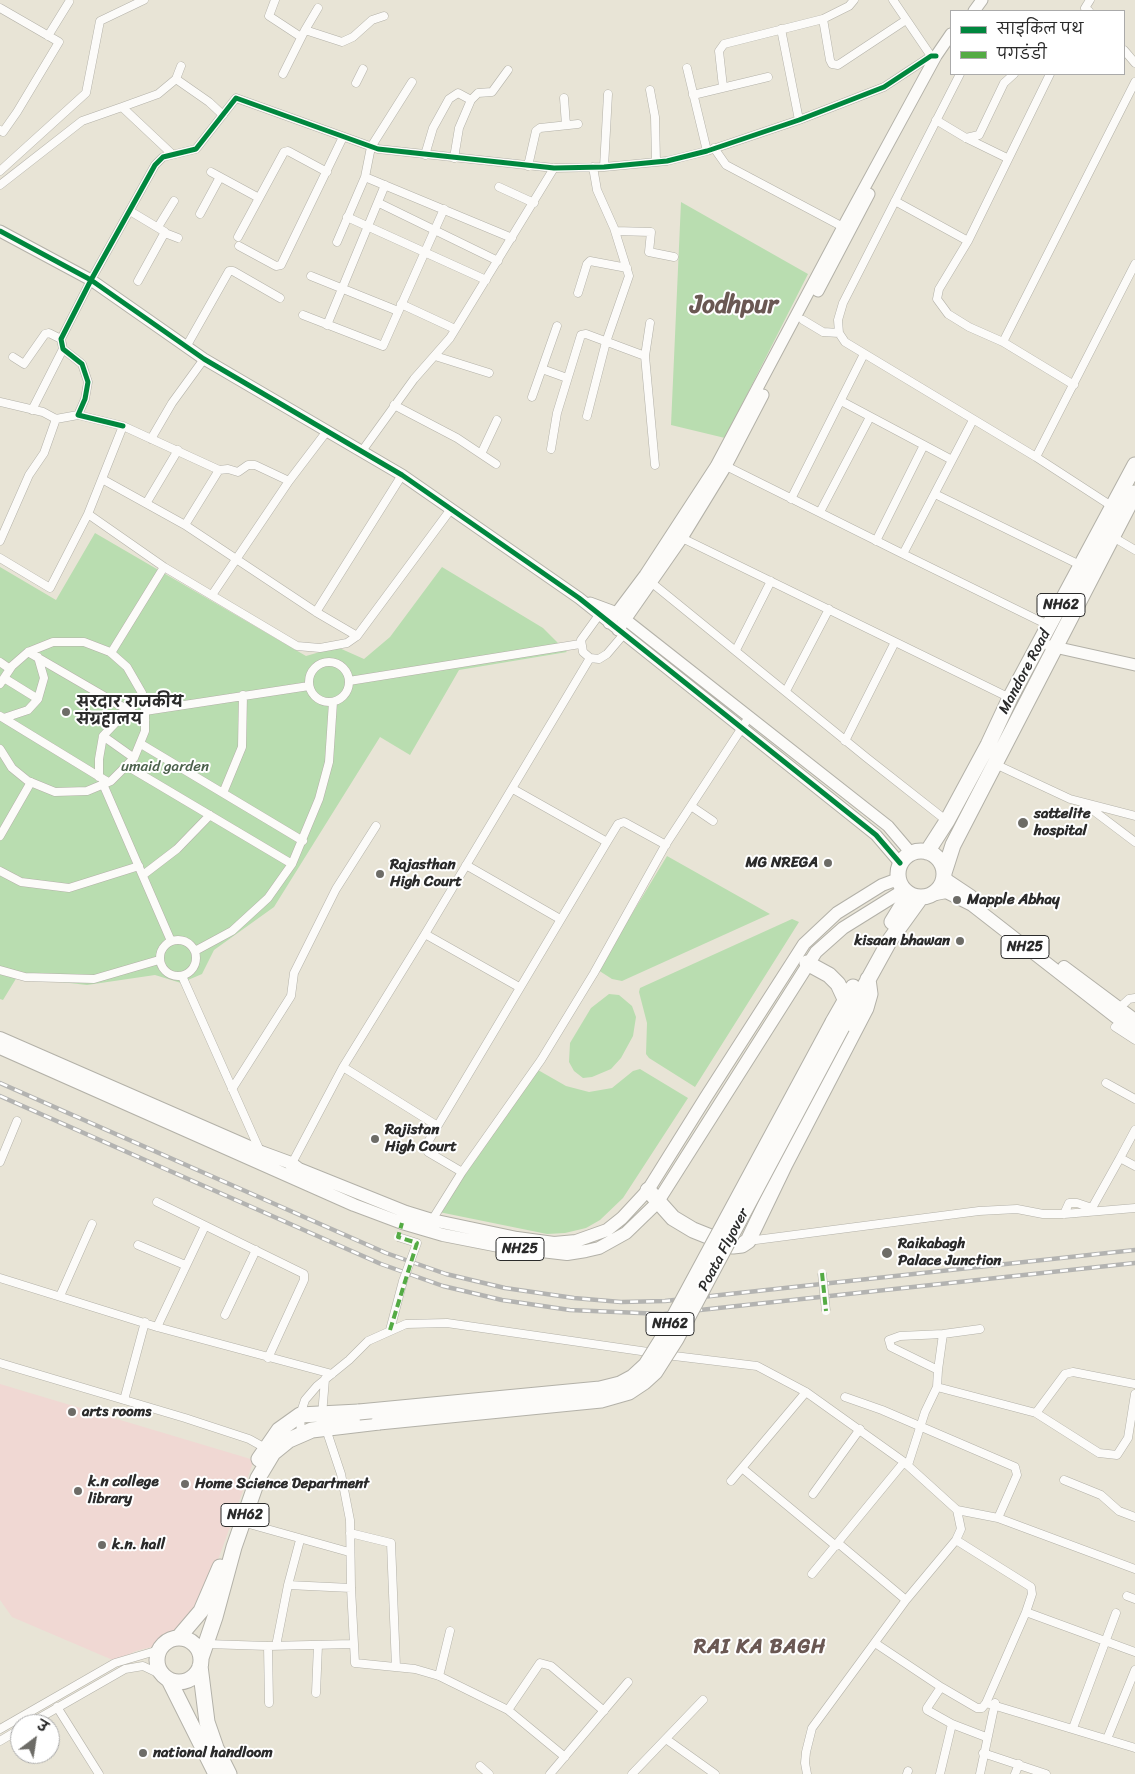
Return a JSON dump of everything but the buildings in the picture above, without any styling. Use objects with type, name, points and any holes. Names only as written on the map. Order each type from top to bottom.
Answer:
[{"type":"highway","name":"Mandore Road","points":[[944,876],[953,845],[995,764],[1048,645],[1050,626],[1135,465]]},
{"type":"highway","name":"Mandore Road","points":[[927,852],[947,821],[1010,698],[1048,645],[1134,499]]},
{"type":"highway","points":[[906,858],[927,852],[939,860],[944,876]]},
{"type":"highway","name":"NH62","points":[[868,979],[890,940],[913,891],[906,858]]},
{"type":"highway","name":"NH62","points":[[845,999],[913,891],[941,885],[944,876]]},
{"type":"highway","points":[[808,963],[829,975],[838,984],[845,999]]},
{"type":"highway","points":[[653,1197],[677,1221],[704,1236],[733,1246],[742,1245],[748,1241],[866,1008],[870,994],[868,979]]},
{"type":"highway","name":"Poata Flyover","points":[[322,1413],[359,1412],[600,1389],[620,1384],[633,1377],[646,1365],[661,1341],[838,1025],[868,979]]},
{"type":"highway","name":"Poata Flyover","points":[[325,1428],[601,1400],[629,1392],[644,1382],[655,1372],[676,1339],[838,1025],[845,999]]},
{"type":"highway","name":"NH62","points":[[159,1650],[163,1644],[178,1638],[194,1621],[207,1600],[239,1508],[279,1430],[300,1415],[322,1413]]},
{"type":"highway","name":"NH62","points":[[229,1774],[216,1748],[208,1722],[203,1656],[242,1522],[269,1450],[301,1434],[325,1428]]},
{"type":"highway","points":[[166,1678],[176,1682],[191,1678],[203,1656],[193,1643],[178,1638]]},
{"type":"highway","points":[[159,1650],[157,1664],[216,1774]]},
{"type":"main road","name":"NH25","points":[[944,876],[1116,1017],[1135,1020]]},
{"type":"main road","name":"NH25","points":[[0,1048],[289,1168],[299,1169],[352,1192],[432,1220],[518,1238],[554,1243],[576,1241],[607,1230],[653,1197],[710,1089],[804,944],[837,913],[882,885],[913,891],[946,892],[972,905],[1135,1032]]},
{"type":"main road","name":"NH25","points":[[0,1038],[261,1152],[354,1205],[402,1223],[443,1235],[499,1246],[567,1254],[586,1251],[608,1244],[626,1233],[723,1097],[808,963],[825,943],[843,928],[913,891]]},
{"type":"main road","points":[[710,1089],[723,1097]]},
{"type":"street","points":[[0,171],[86,93],[100,21],[144,0]]},
{"type":"street","points":[[274,0],[269,16],[303,33],[342,42],[353,37],[372,20],[384,16]]},
{"type":"street","points":[[723,88],[719,51],[724,44],[823,19],[849,6],[854,0]]},
{"type":"street","points":[[893,0],[934,56]]},
{"type":"street","points":[[1086,10],[1090,0]]},
{"type":"street","points":[[48,36],[69,2]]},
{"type":"street","points":[[0,8],[59,42],[19,109],[3,132],[0,130]]},
{"type":"street","points":[[283,74],[303,33],[318,8]]},
{"type":"street","points":[[823,19],[830,60],[832,64],[838,65],[906,20]]},
{"type":"street","points":[[781,29],[799,120]]},
{"type":"street","points":[[617,629],[616,613],[644,575],[716,466],[934,56],[950,35]]},
{"type":"street","points":[[599,615],[583,636],[580,644],[582,652],[590,658],[599,659],[607,654],[617,629],[626,620],[652,583],[726,466],[894,148],[950,48]]},
{"type":"street","points":[[1125,51],[1135,63]]},
{"type":"street","points":[[32,410],[63,349],[61,339],[91,280],[155,165],[163,157],[196,149],[236,98],[371,147],[528,166],[554,168],[604,167],[656,162],[711,150],[799,120],[884,87],[934,56]]},
{"type":"street","points":[[0,185],[82,121],[158,94],[176,79],[181,66]]},
{"type":"street","points":[[356,83],[363,68]]},
{"type":"street","points":[[687,68],[693,95],[711,150],[726,165],[843,227]]},
{"type":"street","points":[[454,158],[461,124],[471,100],[478,93],[492,92],[508,70]]},
{"type":"street","points":[[959,75],[843,303],[838,320],[839,333],[845,342],[1036,457],[1114,507]]},
{"type":"street","points":[[966,138],[979,134],[1004,83],[1013,75]]},
{"type":"street","points":[[1049,75],[1007,158],[968,241],[939,289],[937,299],[948,314],[969,327],[1003,342],[1074,385]]},
{"type":"street","points":[[693,95],[768,78]]},
{"type":"street","points":[[176,79],[209,102],[223,115]]},
{"type":"street","points":[[337,242],[365,177],[371,147],[412,82]]},
{"type":"street","points":[[1003,342],[1135,82]]},
{"type":"street","points":[[650,90],[655,117],[656,162]]},
{"type":"street","points":[[425,154],[433,128],[452,96],[458,93],[471,100]]},
{"type":"street","points":[[604,167],[608,94]]},
{"type":"street","points":[[564,98],[566,125]]},
{"type":"street","points":[[122,107],[172,154]]},
{"type":"street","points":[[936,120],[966,138],[1007,158]]},
{"type":"street","points":[[528,166],[536,131],[540,128],[578,124]]},
{"type":"street","points":[[239,246],[276,266],[280,265],[343,137]]},
{"type":"street","points":[[238,237],[286,151],[327,172]]},
{"type":"street","points":[[587,416],[606,342],[629,276],[615,231],[597,190],[593,167]]},
{"type":"street","points":[[362,451],[394,405],[456,329],[554,168]]},
{"type":"street","points":[[211,172],[259,198]]},
{"type":"street","points":[[200,214],[220,177]]},
{"type":"street","points":[[365,177],[512,238]]},
{"type":"street","points":[[328,325],[370,226],[385,185]]},
{"type":"street","points":[[499,187],[534,203]]},
{"type":"street","points":[[158,226],[174,201]]},
{"type":"street","points":[[895,201],[968,241]]},
{"type":"street","points":[[379,203],[498,261]]},
{"type":"street","points":[[303,315],[382,346],[444,209]]},
{"type":"street","points":[[130,211],[158,226],[165,233],[178,238]]},
{"type":"street","points":[[347,218],[370,226],[486,280]]},
{"type":"street","points":[[0,231],[91,280],[186,347],[402,475],[579,598],[906,858]]},
{"type":"street","points":[[615,231],[651,232],[650,252],[674,258]]},
{"type":"street","points":[[138,281],[165,233]]},
{"type":"street","points":[[578,293],[586,264],[590,261],[627,268]]},
{"type":"street","points":[[1036,457],[1135,264]]},
{"type":"street","points":[[186,347],[229,271],[233,271],[280,298]]},
{"type":"street","points":[[312,276],[456,329]]},
{"type":"street","points":[[803,320],[823,332],[839,333]]},
{"type":"street","points":[[650,323],[645,356],[655,465]]},
{"type":"street","points":[[532,397],[557,326]]},
{"type":"street","points":[[13,357],[24,364],[45,334],[49,333],[61,339]]},
{"type":"street","points":[[551,449],[557,413],[581,336],[586,334],[645,356]]},
{"type":"street","points":[[63,349],[82,364],[88,382],[86,398],[78,415]]},
{"type":"street","points":[[791,498],[864,354]]},
{"type":"street","points":[[435,356],[488,373]]},
{"type":"street","points":[[151,439],[172,403],[204,358]]},
{"type":"street","points":[[542,369],[568,378]]},
{"type":"street","points":[[840,401],[952,460]]},
{"type":"street","points":[[0,402],[32,410],[56,419],[78,415],[123,426],[219,470],[228,469],[238,472],[248,464],[255,465],[289,481]]},
{"type":"street","points":[[394,405],[457,438],[496,464]]},
{"type":"street","points":[[820,512],[870,416]]},
{"type":"street","points":[[0,541],[29,475],[44,453],[56,419]]},
{"type":"street","points":[[481,454],[497,420]]},
{"type":"street","points":[[903,554],[973,420]]},
{"type":"street","points":[[0,558],[50,588],[88,514],[123,426]]},
{"type":"street","points":[[212,595],[289,481],[327,431]]},
{"type":"street","points":[[876,541],[924,445]]},
{"type":"street","points":[[147,502],[178,450]]},
{"type":"street","points":[[726,466],[1050,626]]},
{"type":"street","points":[[186,526],[219,470]]},
{"type":"street","points":[[316,612],[402,475]]},
{"type":"street","points":[[102,479],[147,502],[186,526],[316,612],[357,636]]},
{"type":"street","points":[[935,494],[1082,566]]},
{"type":"street","points":[[88,514],[164,567],[297,646],[320,648],[347,643],[357,636],[451,509]]},
{"type":"street","points":[[1112,537],[1135,550]]},
{"type":"street","points":[[682,538],[1010,698]]},
{"type":"street","points":[[111,653],[164,567]]},
{"type":"street","points":[[736,650],[771,581]]},
{"type":"street","points":[[652,583],[845,741],[947,821]]},
{"type":"street","points":[[579,598],[616,613],[626,620],[888,826],[906,858]]},
{"type":"street","points":[[786,691],[829,610]]},
{"type":"street","points":[[0,749],[12,768],[31,782],[55,792],[69,793],[87,791],[127,766],[134,758],[141,744],[145,720],[142,693],[128,667],[111,653],[84,642],[69,640],[53,642],[28,652],[10,669],[2,681],[38,699]]},
{"type":"street","points":[[845,741],[895,642]]},
{"type":"street","points":[[349,680],[580,644]]},
{"type":"street","points":[[1048,645],[1135,665]]},
{"type":"street","points":[[28,652],[145,720]]},
{"type":"street","points":[[2,717],[28,710],[38,699],[44,678],[38,657]]},
{"type":"street","points":[[289,1168],[343,1067],[590,658]]},
{"type":"street","points":[[0,662],[10,669]]},
{"type":"street","points":[[326,662],[339,665],[348,674],[349,680],[346,692],[333,702],[320,700],[311,692],[309,686],[311,673],[320,664],[326,662]]},
{"type":"street","points":[[145,711],[309,686]]},
{"type":"street","points":[[223,793],[242,747],[243,695]]},
{"type":"street","points":[[195,951],[232,931],[268,898],[292,864],[319,799],[330,762],[333,702]]},
{"type":"street","points":[[132,712],[121,717],[103,736],[99,759],[104,781],[171,941]]},
{"type":"street","points":[[2,717],[104,781]]},
{"type":"street","points":[[432,1220],[462,1172],[541,1060],[594,973],[666,845],[749,717]]},
{"type":"street","points":[[103,736],[134,758]]},
{"type":"street","points":[[141,744],[303,841]]},
{"type":"street","points":[[995,764],[1070,799],[1135,816]]},
{"type":"street","points":[[127,766],[292,864]]},
{"type":"street","points":[[0,836],[31,782]]},
{"type":"street","points":[[513,788],[606,842]]},
{"type":"street","points":[[1082,802],[1135,842]]},
{"type":"street","points":[[691,806],[713,821]]},
{"type":"street","points":[[143,875],[177,849],[210,815]]},
{"type":"street","points":[[462,1172],[426,1150],[425,1147],[436,1125],[606,842],[618,824],[624,822],[666,845]]},
{"type":"street","points":[[232,1089],[291,996],[294,973],[336,889],[376,826]]},
{"type":"street","points":[[466,865],[560,919]]},
{"type":"street","points":[[0,872],[21,882],[69,888],[139,866]]},
{"type":"street","points":[[425,934],[519,987]]},
{"type":"street","points":[[171,941],[184,941],[195,951],[195,964],[189,972],[182,976],[173,976],[166,972],[160,960],[162,948],[171,941]]},
{"type":"street","points":[[0,970],[25,977],[94,979],[160,960]]},
{"type":"street","points":[[182,976],[261,1152]]},
{"type":"street","points":[[1135,998],[1129,999],[1116,1017],[1135,1040]]},
{"type":"street","points":[[343,1067],[436,1125]]},
{"type":"street","points":[[1106,1082],[1135,1099]]},
{"type":"street","points":[[0,1162],[3,1144],[17,1122]]},
{"type":"street","points":[[1064,1214],[1069,1203],[1077,1203],[1092,1208],[1135,1130]]},
{"type":"street","points":[[1120,1158],[1135,1166]]},
{"type":"street","points":[[157,1202],[304,1274],[304,1280],[268,1358]]},
{"type":"street","points":[[748,1241],[979,1211],[1017,1209],[1044,1214],[1064,1214],[1135,1208]]},
{"type":"street","points":[[390,1330],[417,1243],[398,1237],[402,1223]]},
{"type":"street","points":[[60,1296],[92,1224]]},
{"type":"street","points":[[157,1327],[205,1226]]},
{"type":"street","points":[[138,1245],[185,1266]]},
{"type":"street","points":[[224,1315],[256,1250]]},
{"type":"street","points":[[822,1273],[826,1311]]},
{"type":"street","points":[[0,1278],[157,1327],[332,1374]]},
{"type":"street","points":[[124,1400],[145,1322]]},
{"type":"street","points":[[301,1434],[300,1415],[305,1400],[325,1379],[349,1360],[368,1341],[406,1324],[446,1323],[627,1350],[734,1362],[756,1366],[806,1392],[860,1429],[906,1464],[957,1510],[998,1518],[1135,1569]]},
{"type":"street","points":[[938,1370],[888,1344],[892,1338],[900,1336],[943,1334],[980,1329]]},
{"type":"street","points":[[812,1574],[906,1464],[937,1387],[943,1334]]},
{"type":"street","points":[[0,1363],[249,1439],[269,1450]]},
{"type":"street","points":[[1036,1413],[1065,1374],[1073,1372],[1135,1384]]},
{"type":"street","points":[[325,1379],[322,1413],[325,1428],[341,1474],[348,1505],[353,1658],[356,1664],[396,1667],[439,1676],[508,1710],[564,1757]]},
{"type":"street","points":[[937,1387],[1036,1413],[1099,1453],[1117,1455],[1128,1438],[1135,1394]]},
{"type":"street","points":[[732,1481],[806,1392]]},
{"type":"street","points":[[845,1398],[882,1410],[920,1428],[1015,1467],[1017,1475],[998,1518]]},
{"type":"street","points":[[813,1494],[860,1429]]},
{"type":"street","points":[[742,1468],[906,1600]]},
{"type":"street","points":[[1064,1480],[1101,1495],[1120,1511],[1135,1517]]},
{"type":"street","points":[[807,1774],[806,1752],[812,1728],[906,1600],[956,1540],[961,1529],[957,1510]]},
{"type":"street","points":[[242,1522],[300,1540],[349,1552]]},
{"type":"street","points":[[350,1533],[391,1543],[396,1667]]},
{"type":"street","points":[[276,1646],[288,1585],[300,1540]]},
{"type":"street","points":[[875,1643],[941,1687],[977,1708],[982,1708],[1026,1612],[1032,1594],[1031,1586],[956,1540]]},
{"type":"street","points":[[288,1585],[350,1588]]},
{"type":"street","points":[[1026,1612],[1135,1652]]},
{"type":"street","points":[[1073,1728],[1116,1613]]},
{"type":"street","points":[[439,1676],[450,1631]]},
{"type":"street","points":[[203,1656],[268,1646],[353,1644]]},
{"type":"street","points":[[316,1693],[318,1645]]},
{"type":"street","points":[[268,1646],[268,1703]]},
{"type":"street","points":[[0,1729],[115,1663],[159,1650]]},
{"type":"street","points":[[508,1710],[540,1663],[551,1666],[604,1711]]},
{"type":"street","points":[[45,1714],[125,1669],[142,1666],[166,1678]]},
{"type":"street","points":[[1107,1739],[1135,1670]]},
{"type":"street","points":[[550,1774],[628,1682]]},
{"type":"street","points":[[941,1687],[927,1708],[930,1713],[986,1737]]},
{"type":"street","points":[[632,1774],[703,1700]]},
{"type":"street","points":[[986,1702],[995,1703],[1135,1748]]},
{"type":"street","points":[[980,1774],[986,1737],[995,1703]]},
{"type":"street","points":[[57,1707],[99,1774]]},
{"type":"street","points":[[940,1774],[952,1724]]},
{"type":"street","points":[[666,1739],[715,1774]]},
{"type":"street","points":[[983,1753],[1046,1774]]},
{"type":"street","points":[[1015,1774],[1019,1764]]},
{"type":"street","points":[[480,1766],[489,1774]]},
{"type":"shaded area","points":[[0,1384],[254,1460],[204,1599],[180,1629],[163,1644],[136,1651],[115,1661],[12,1617],[0,1600]]},
{"type":"green space","points":[[681,202],[808,274],[725,438],[671,425]]},
{"type":"green space","name":"umaid garden","points":[[95,533],[306,656],[337,647],[364,659],[390,637],[442,567],[543,628],[567,652],[459,670],[410,755],[380,737],[274,907],[214,950],[202,974],[181,983],[155,975],[87,985],[17,977],[3,1000],[0,999],[0,567],[56,600]]},
{"type":"green space","points":[[667,856],[770,914],[622,981],[612,979],[598,970]]},
{"type":"green space","points":[[792,919],[799,922],[695,1087],[649,1058],[646,1054],[647,1023],[639,992],[640,988]]},
{"type":"green space","points":[[609,994],[619,995],[632,1006],[636,1017],[633,1036],[621,1058],[611,1069],[592,1077],[583,1078],[574,1071],[569,1062],[570,1043],[591,1008]]},
{"type":"green space","points":[[640,1069],[688,1098],[623,1198],[600,1220],[586,1228],[565,1233],[547,1234],[439,1212],[538,1070],[566,1086],[589,1092],[612,1088],[633,1071]]},
{"type":"railway","points":[[0,1083],[386,1253],[446,1274],[505,1288],[574,1298],[621,1302],[665,1301],[1135,1250]]},
{"type":"railway","points":[[0,1096],[381,1264],[443,1286],[502,1300],[570,1310],[663,1314],[1135,1263]]},
{"type":"marked path","points":[[390,1330],[417,1243],[398,1237],[402,1223]]},
{"type":"marked path","points":[[822,1273],[826,1311]]},
{"type":"cycle path","points":[[123,426],[78,415],[85,399],[88,382],[82,364],[63,349],[61,339],[91,280],[155,165],[163,157],[196,149],[236,98],[378,149],[554,168],[604,167],[667,161],[707,151],[799,120],[884,87],[931,56],[936,56]]},
{"type":"cycle path","points":[[0,231],[91,280],[204,359],[402,475],[579,598],[876,835],[900,863]]},
{"type":"place","name":"सरदार राजकीय संग्रहालय","points":[[66,712]]},
{"type":"place","name":"sattelite hospital","points":[[1023,823]]},
{"type":"place","name":"MG NREGA","points":[[828,863]]},
{"type":"place","name":"Rajasthan High Court","points":[[380,874]]},
{"type":"place","name":"Mapple Abhay","points":[[957,900]]},
{"type":"place","name":"kisaan bhawan","points":[[960,941]]},
{"type":"place","name":"Rajistan High Court","points":[[375,1139]]},
{"type":"place","name":"Raikabagh Palace Junction","points":[[887,1253]]},
{"type":"place","name":"arts rooms","points":[[72,1412]]},
{"type":"place","name":"Home Science Department","points":[[185,1484]]},
{"type":"place","name":"k.n college library","points":[[78,1491]]},
{"type":"place","name":"k.n. hall","points":[[102,1545]]},
{"type":"place","name":"national handloom","points":[[143,1753]]},
{"type":"district","name":"Jodhpur","points":[[734,306]]},
{"type":"district","name":"RAI KA BAGH","points":[[760,1648]]}]
